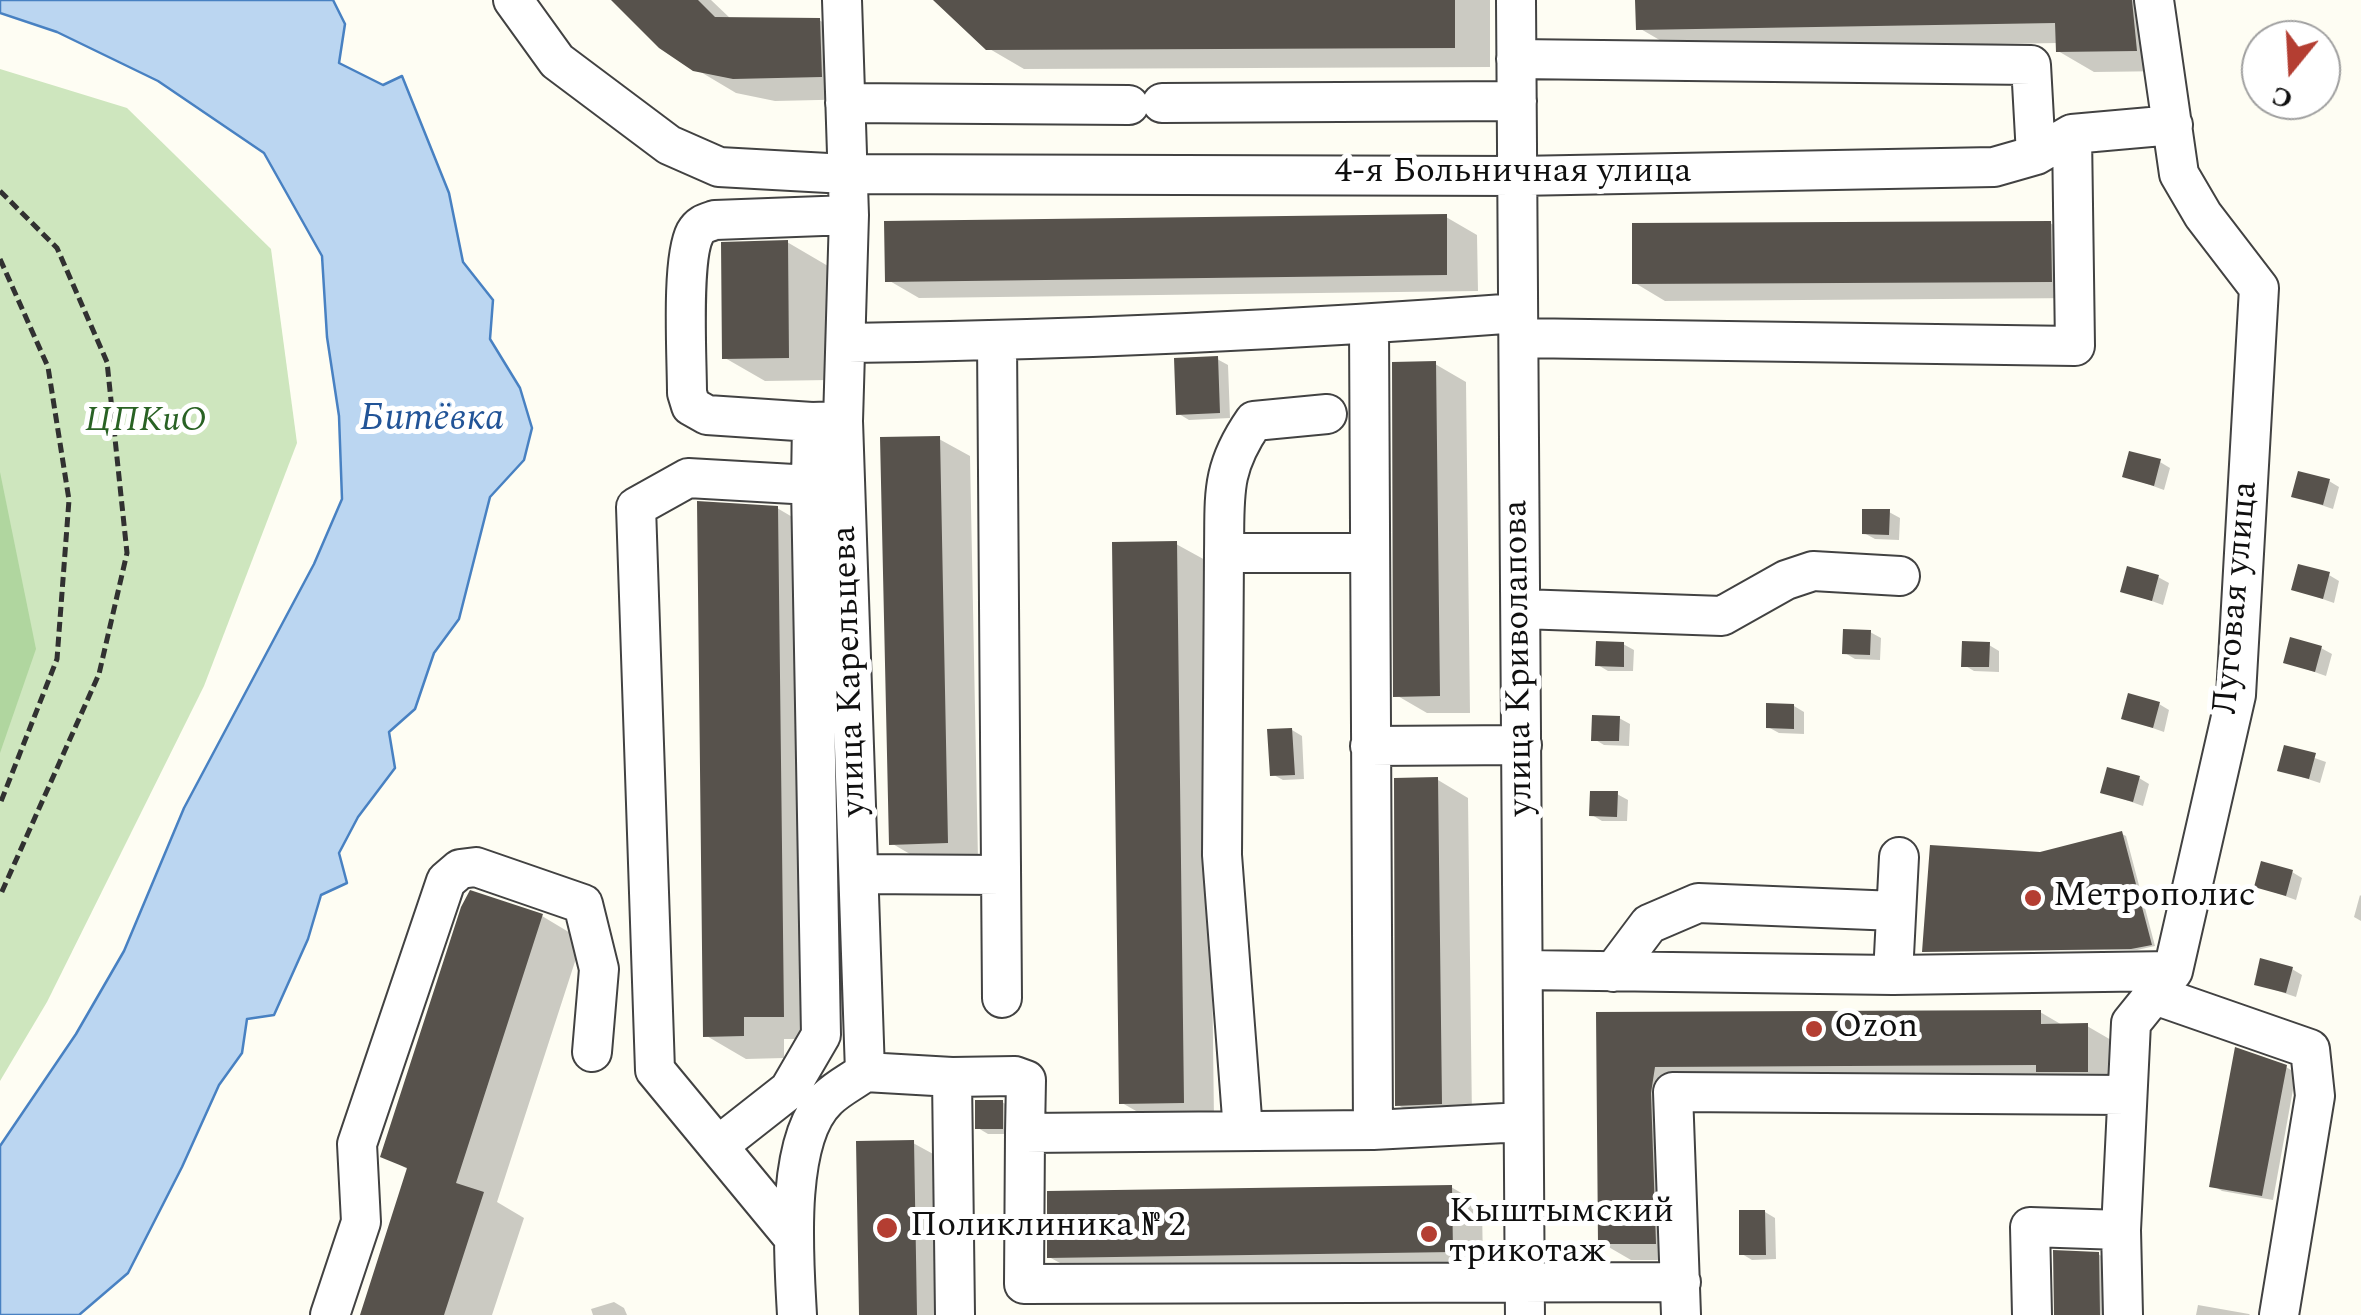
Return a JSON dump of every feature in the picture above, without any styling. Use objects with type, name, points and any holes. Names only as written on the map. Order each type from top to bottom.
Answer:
[{"type":"street","name":"4-я Больничная улица","points":[[513,0],[556,62],[669,145],[719,167],[846,174],[1517,176],[1994,167],[2036,156],[2072,134],[2173,126]]},
{"type":"street","name":"улица Карельцева","points":[[842,0],[849,215],[848,343],[827,421],[860,874],[866,1072]]},
{"type":"street","name":"улица Криволапова","points":[[1516,0],[1525,1298]]},
{"type":"street","name":"Луговая улица","points":[[2123,1315],[2121,1230],[2131,1022],[2163,983],[2236,695],[2260,288],[2203,215],[2180,174],[2154,0]]},
{"type":"street","points":[[1516,59],[2031,65],[2036,156]]},
{"type":"street","points":[[845,103],[1516,100]]},
{"type":"street","points":[[848,343],[997,341],[1369,324],[1518,325],[2075,346],[2072,134]]},
{"type":"street","points":[[720,1144],[790,1088],[821,1035],[810,485],[827,421],[707,415],[691,406],[687,393],[686,306],[693,236],[701,224],[715,220],[849,215]]},
{"type":"street","points":[[1369,324],[1373,1130]]},
{"type":"street","points":[[997,341],[1002,998]]},
{"type":"street","points":[[1243,1131],[1222,855],[1225,484],[1234,449],[1254,421],[1327,414]]},
{"type":"street","points":[[794,1237],[655,1070],[636,507],[688,478],[810,485]]},
{"type":"street","points":[[1224,553],[1368,553]]},
{"type":"street","points":[[1521,609],[1722,616],[1786,580],[1813,570],[1900,576]]},
{"type":"street","points":[[1370,746],[1522,745]]},
{"type":"street","points":[[1893,976],[1899,858]]},
{"type":"street","points":[[330,1315],[361,1222],[357,1144],[446,881],[460,868],[476,866],[583,904],[599,969],[592,1052]]},
{"type":"street","points":[[860,874],[1001,875]]},
{"type":"street","points":[[1614,972],[1649,924],[1698,903],[1896,911]]},
{"type":"street","points":[[1524,970],[2163,983],[2310,1048],[2315,1096],[2279,1315]]},
{"type":"street","points":[[797,1315],[794,1237],[802,1145],[811,1121],[827,1099],[866,1072],[1015,1076],[1026,1080],[1024,1284],[1525,1298],[1681,1298],[1674,1092],[2126,1094]]},
{"type":"street","points":[[952,1077],[955,1315]]},
{"type":"street","points":[[790,1088],[827,1099]]},
{"type":"street","points":[[1026,1133],[1373,1130],[1523,1122]]},
{"type":"street","points":[[2032,1315],[2030,1227],[2121,1230]]},
{"type":"path","points":[[0,191],[57,248],[107,362],[127,553],[99,674],[0,896]]},
{"type":"path","points":[[0,259],[48,367],[69,500],[57,659],[0,804]]},
{"type":"green space","name":"ЦПКиО","points":[[0,69],[127,108],[271,249],[297,443],[204,686],[47,1002],[0,1081]]},
{"type":"green space","points":[[0,472],[36,649],[0,753]]},
{"type":"water","name":"Битёвка","points":[[0,0],[333,0],[345,24],[339,63],[383,85],[402,76],[449,193],[463,262],[493,300],[490,339],[520,388],[532,428],[524,460],[490,497],[459,619],[434,653],[415,709],[389,732],[395,768],[358,817],[339,853],[347,883],[321,895],[308,939],[274,1015],[247,1019],[242,1053],[219,1085],[128,1273],[79,1315],[0,1315],[0,1146],[76,1034],[124,951],[184,808],[314,564],[342,499],[339,416],[327,337],[322,256],[264,153],[158,81],[57,32],[0,13]]},
{"type":"building","points":[[611,0],[698,0],[715,17],[820,18],[822,77],[733,79],[693,71],[659,48]]},
{"type":"building","points":[[933,0],[1455,0],[1455,48],[986,50]]},
{"type":"building","points":[[1635,0],[2132,0],[2137,51],[2056,52],[2055,23],[1636,30]]},
{"type":"building","points":[[1447,214],[1447,275],[885,282],[884,221]]},
{"type":"building","points":[[2051,221],[2052,282],[1632,284],[1632,223]]},
{"type":"building","points":[[788,240],[789,358],[722,359],[721,242]]},
{"type":"building","points":[[1218,356],[1220,413],[1176,415],[1174,358]]},
{"type":"building","points":[[1436,361],[1440,696],[1393,697],[1392,362]]},
{"type":"building","points":[[940,436],[948,843],[889,845],[880,437]]},
{"type":"building","points":[[2129,451],[2161,459],[2154,486],[2122,477]]},
{"type":"building","points":[[2298,471],[2330,479],[2323,505],[2291,497]]},
{"type":"building","points":[[697,501],[778,506],[784,1017],[744,1017],[744,1036],[703,1037]]},
{"type":"building","points":[[1862,509],[1890,509],[1889,535],[1862,534]]},
{"type":"building","points":[[1177,541],[1184,1103],[1119,1104],[1112,542]]},
{"type":"building","points":[[2298,564],[2330,572],[2323,599],[2291,590]]},
{"type":"building","points":[[2127,566],[2159,575],[2152,601],[2120,592]]},
{"type":"building","points":[[1843,629],[1871,630],[1870,655],[1842,654]]},
{"type":"building","points":[[2290,637],[2322,646],[2315,672],[2283,663]]},
{"type":"building","points":[[1596,641],[1624,642],[1624,667],[1595,666]]},
{"type":"building","points":[[1962,641],[1990,642],[1989,667],[1961,667]]},
{"type":"building","points":[[2128,693],[2160,702],[2153,728],[2121,719]]},
{"type":"building","points":[[1766,703],[1794,704],[1794,729],[1766,728]]},
{"type":"building","points":[[1592,715],[1620,716],[1619,741],[1591,741]]},
{"type":"building","points":[[1292,728],[1295,775],[1270,776],[1267,729]]},
{"type":"building","points":[[2284,745],[2316,753],[2309,779],[2277,771]]},
{"type":"building","points":[[2107,767],[2140,776],[2133,802],[2100,793]]},
{"type":"building","points":[[1438,777],[1442,1104],[1395,1106],[1394,778]]},
{"type":"building","points":[[1590,791],[1618,791],[1617,817],[1589,816]]},
{"type":"building","name":"Метрополис","points":[[2122,831],[2152,945],[2131,949],[1922,952],[1930,845],[2040,852]]},
{"type":"building","points":[[2261,861],[2293,870],[2286,896],[2254,887]]},
{"type":"building","points":[[470,890],[543,914],[456,1183],[484,1192],[444,1315],[360,1315],[407,1168],[380,1157],[461,907]]},
{"type":"building","points":[[2260,958],[2293,967],[2286,993],[2254,985]]},
{"type":"building","points":[[2041,1010],[2041,1024],[2088,1023],[2088,1072],[2036,1072],[2036,1065],[1655,1067],[1651,1093],[1656,1244],[1598,1244],[1596,1012]]},
{"type":"building","points":[[2235,1047],[2287,1065],[2262,1196],[2209,1187]]},
{"type":"building","points":[[975,1100],[1003,1100],[1003,1129],[975,1129]]},
{"type":"building","name":"Поликлиника № 2","points":[[914,1140],[917,1315],[859,1315],[856,1141]]},
{"type":"building","points":[[1452,1185],[1453,1252],[1047,1258],[1047,1191]]},
{"type":"building","points":[[1739,1210],[1765,1210],[1766,1255],[1739,1255]]},
{"type":"building","points":[[2053,1250],[2099,1252],[2100,1315],[2054,1315]]},
{"type":"place","name":"Метрополис","points":[[2033,898]]},
{"type":"place","name":"Ozon","points":[[1814,1029]]},
{"type":"place","name":"Поликлиника № 2","points":[[887,1228]]},
{"type":"place","name":"Кыштымский трикотаж","points":[[1429,1234]]}]
